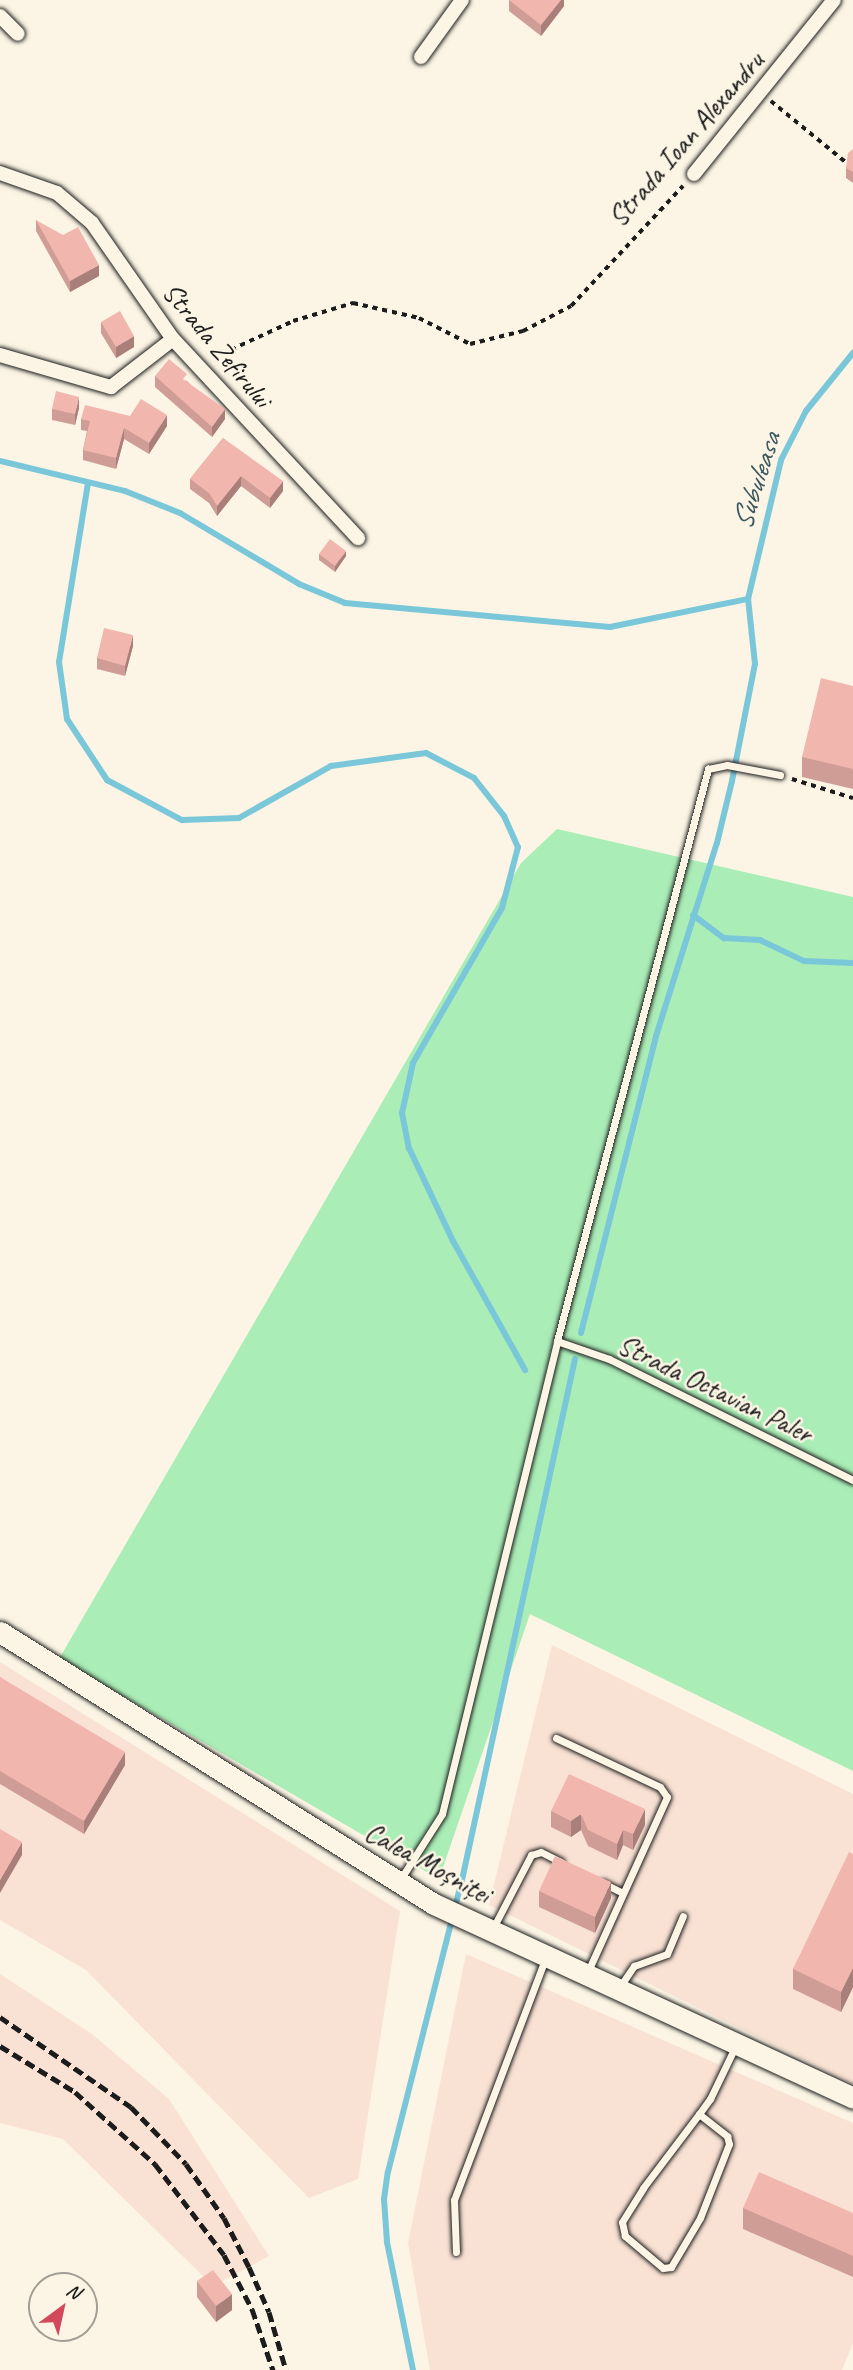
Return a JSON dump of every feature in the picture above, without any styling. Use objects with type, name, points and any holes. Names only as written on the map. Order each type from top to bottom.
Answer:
[{"type":"street","points":[[421,57],[462,0]]},
{"type":"street","name":"Strada Ioan Alexandru","points":[[694,174],[834,0]]},
{"type":"street","points":[[0,16],[18,34]]},
{"type":"street","name":"Strada Zefirului","points":[[0,173],[40,185],[74,205],[110,244],[173,339],[358,538]]},
{"type":"street","points":[[0,355],[111,387],[173,339]]},
{"type":"street","name":"Calea Moșniței","points":[[0,1632],[434,1904],[853,2098]]},
{"type":"lane","points":[[398,1883],[442,1814],[557,1341],[708,769],[727,765],[780,775]]},
{"type":"lane","name":"Strada Octavian Paler","points":[[557,1341],[609,1359],[853,1480]]},
{"type":"lane","points":[[556,1738],[664,1790],[667,1797],[587,1973]]},
{"type":"lane","points":[[492,1930],[531,1855],[541,1852],[576,1870]]},
{"type":"lane","points":[[588,1875],[623,1893]]},
{"type":"lane","points":[[619,1988],[634,1966],[667,1954],[683,1916]]},
{"type":"lane","points":[[456,2252],[454,2200],[546,1955]]},
{"type":"lane","points":[[699,2113],[727,2136],[729,2144],[700,2218],[671,2267],[663,2268],[625,2236],[622,2222],[699,2113],[716,2090],[737,2043]]},
{"type":"path","points":[[761,92],[848,164]]},
{"type":"path","name":"Strada Ioan Alexandru","points":[[197,366],[293,321],[353,303],[419,318],[471,344],[523,331],[571,306],[694,174]]},
{"type":"path","points":[[780,775],[853,798]]},
{"type":"shaded area","points":[[552,1645],[853,1794],[853,2084],[489,1905]]},
{"type":"shaded area","points":[[0,1662],[400,1911],[358,2179],[309,2198],[86,1970],[0,1920]]},
{"type":"shaded area","points":[[466,1954],[853,2123],[853,2343],[842,2370],[430,2370],[408,2243]]},
{"type":"shaded area","points":[[0,1974],[92,2034],[169,2099],[269,2256],[213,2286],[63,2139],[0,2123]]},
{"type":"green space","points":[[557,829],[853,897],[853,1771],[530,1614],[439,1879],[59,1659],[521,863]]},
{"type":"building","points":[[509,0],[561,0],[541,25]]},
{"type":"building","points":[[853,149],[853,172],[846,168],[848,153]]},
{"type":"building","points":[[36,220],[63,235],[78,227],[99,265],[70,281]]},
{"type":"building","points":[[120,311],[134,336],[116,347],[101,322]]},
{"type":"building","points":[[169,359],[187,374],[183,379],[225,409],[212,427],[155,376]]},
{"type":"building","points":[[56,391],[79,397],[75,414],[52,409]]},
{"type":"building","points":[[141,399],[167,415],[149,443],[124,428],[116,458],[83,450],[90,421],[81,419],[85,405],[130,416]]},
{"type":"building","points":[[223,438],[283,481],[270,498],[241,476],[217,506],[209,493],[190,479]]},
{"type":"building","points":[[330,539],[346,551],[335,566],[319,554]]},
{"type":"building","points":[[104,628],[133,635],[125,666],[97,658]]},
{"type":"building","points":[[821,678],[853,686],[853,769],[802,757]]},
{"type":"building","points":[[0,1677],[125,1752],[84,1821],[0,1771]]},
{"type":"building","points":[[569,1774],[645,1809],[633,1834],[623,1830],[617,1844],[588,1830],[581,1814],[571,1821],[551,1811]]},
{"type":"building","points":[[0,1829],[22,1842],[0,1880]]},
{"type":"building","points":[[849,1852],[853,1854],[853,1968],[841,1992],[793,1969]]},
{"type":"building","points":[[555,1856],[611,1882],[595,1917],[539,1891]]},
{"type":"building","points":[[759,2172],[853,2213],[853,2256],[743,2208]]},
{"type":"building","points":[[213,2270],[232,2294],[216,2306],[197,2281]]},
{"type":"waterway","name":"Subuleasa","points":[[581,1333],[656,1036],[717,843],[732,781],[755,664],[748,599],[781,460],[806,411],[853,353]]},
{"type":"waterway","points":[[0,461],[125,491],[180,513],[299,584],[345,603],[610,627],[748,599]]},
{"type":"waterway","points":[[88,483],[59,662],[67,719],[107,780],[182,820],[239,818],[331,766],[426,753],[474,778],[504,816],[518,847],[502,908],[413,1063],[402,1113],[409,1148],[453,1241],[525,1370]]},
{"type":"waterway","points":[[693,915],[724,938],[760,940],[804,961],[853,963]]},
{"type":"waterway","points":[[413,2370],[387,2242],[384,2199],[388,2172],[462,1880],[575,1359]]},
{"type":"railway","points":[[0,2017],[131,2107],[186,2164],[224,2218],[249,2267],[269,2312],[286,2370]]},
{"type":"railway","points":[[0,2046],[75,2092],[155,2164],[224,2255],[252,2309],[273,2370]]}]
